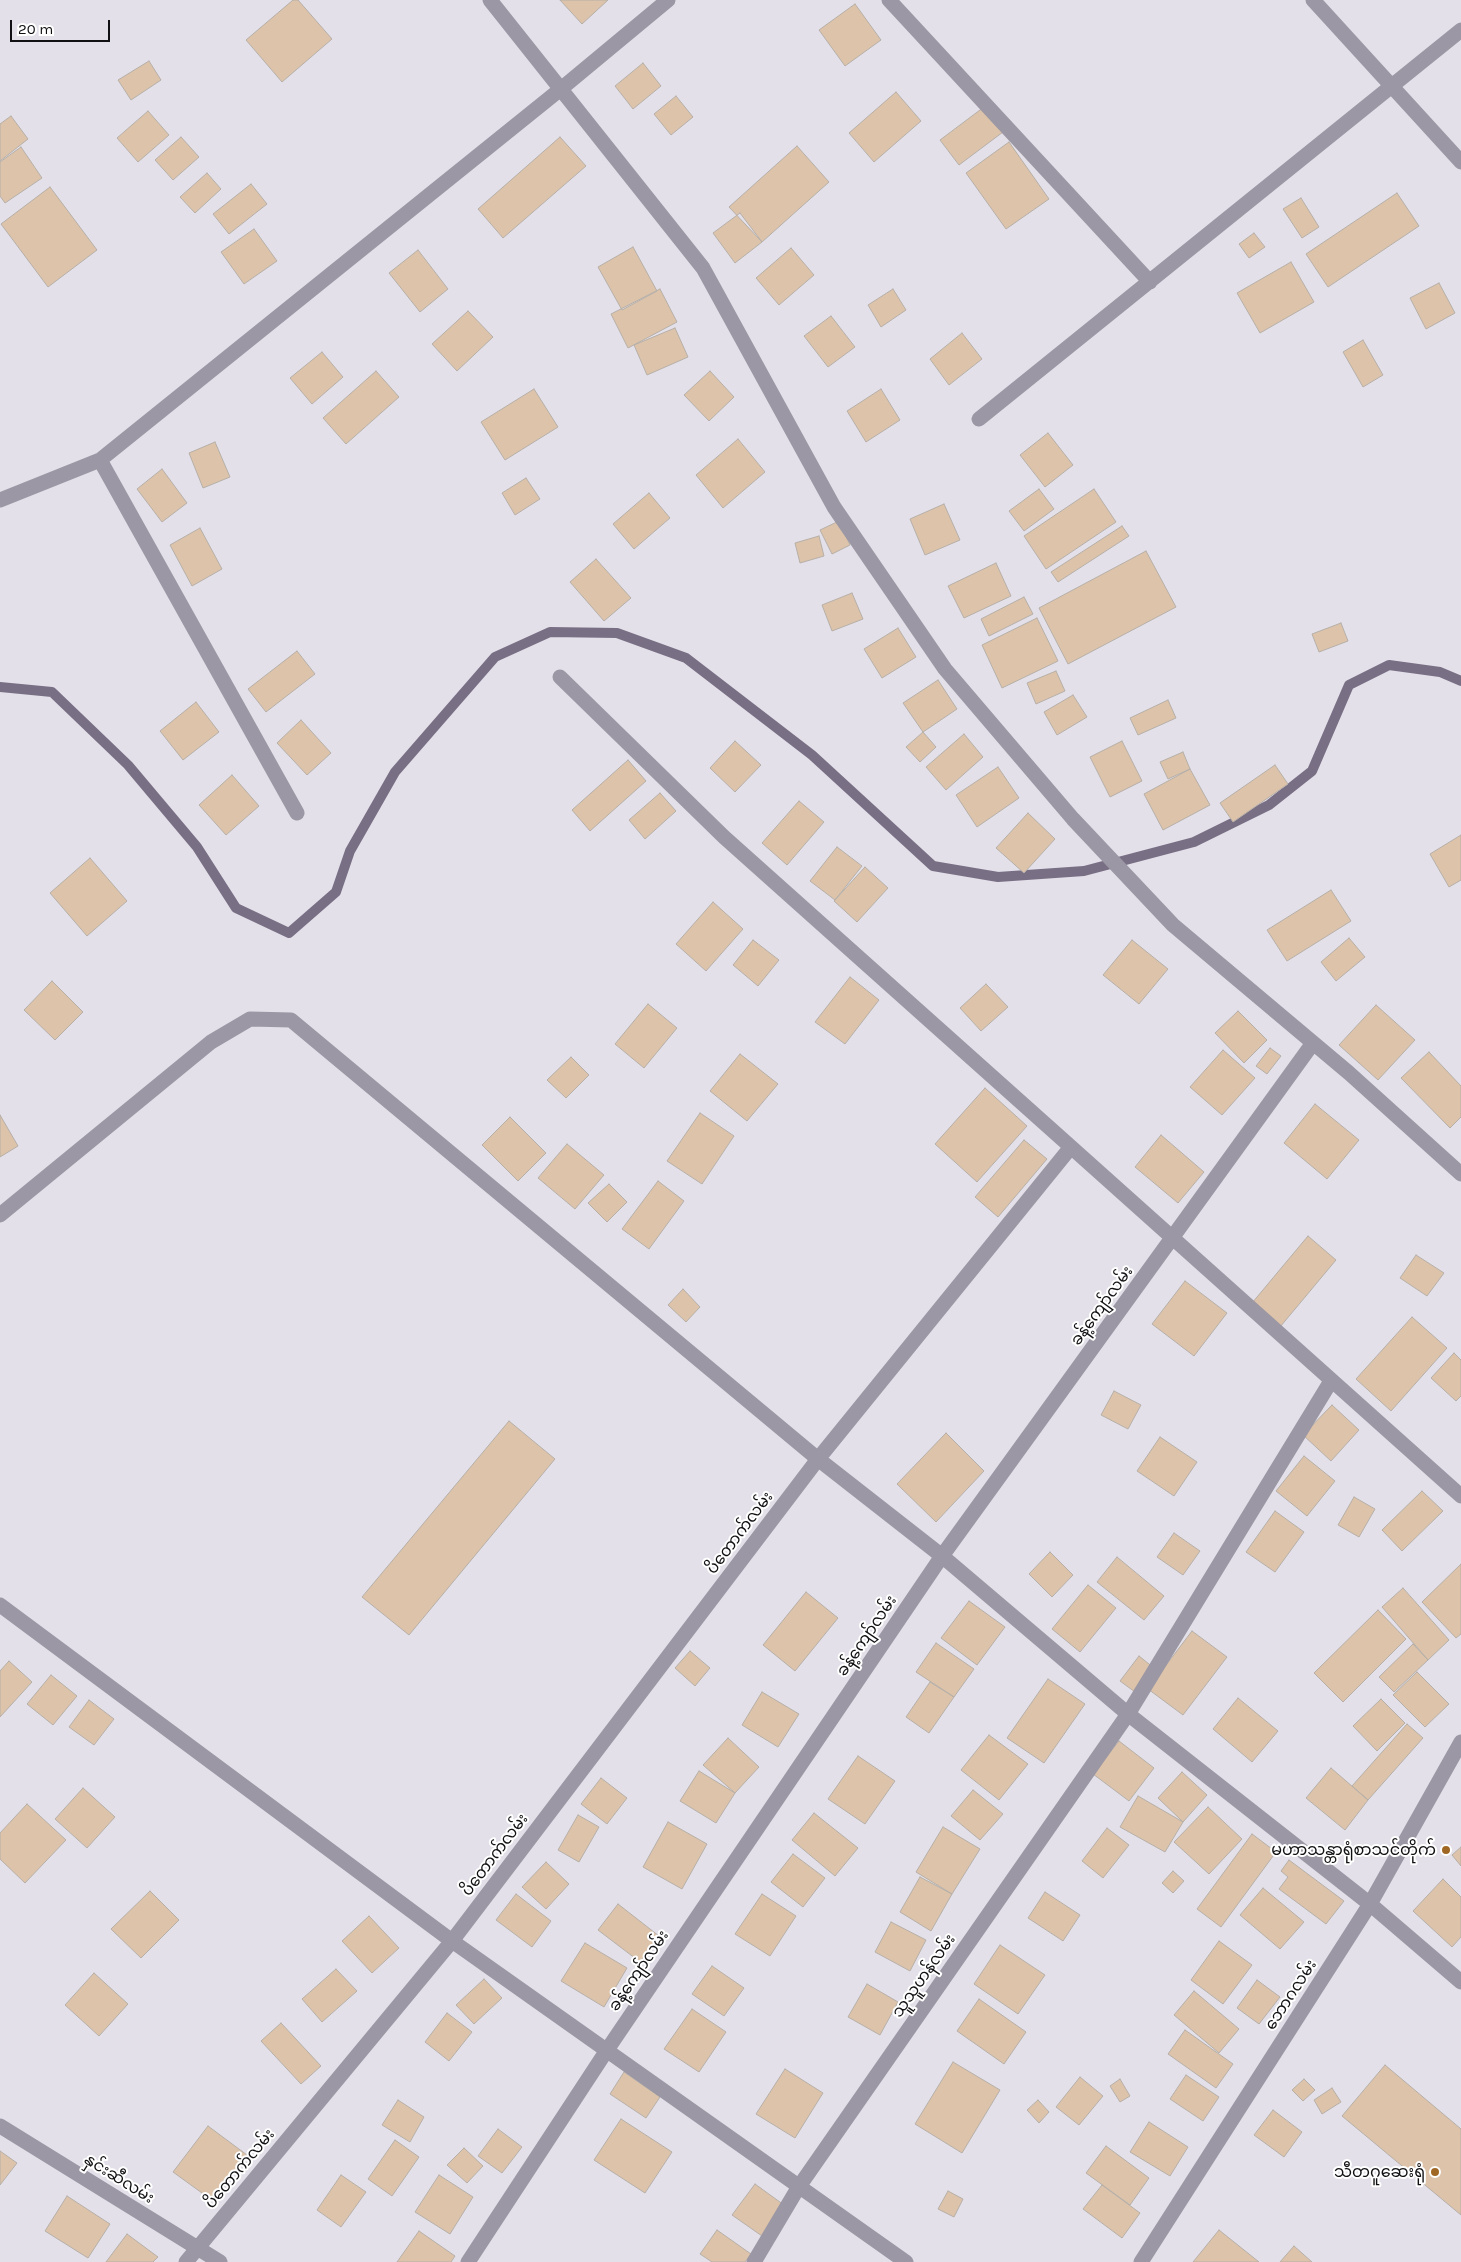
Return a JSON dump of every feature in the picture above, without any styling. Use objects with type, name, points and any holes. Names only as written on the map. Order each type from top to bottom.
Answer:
[{"type":"street","points":[[490,0],[562,88],[703,268],[834,507],[945,669],[1074,819],[1174,925],[1313,1043],[1461,1174]]},
{"type":"street","points":[[0,500],[100,460],[562,88],[668,0]]},
{"type":"street","points":[[889,0],[1150,282]]},
{"type":"street","points":[[1313,0],[1461,162]]},
{"type":"street","points":[[980,419],[1461,30]]},
{"type":"street","points":[[100,460],[297,813]]},
{"type":"street","points":[[560,677],[724,837],[1461,1496]]},
{"type":"street","points":[[0,1215],[211,1042],[250,1019],[292,1020],[818,1459],[942,1556],[1128,1714],[1370,1904],[1461,1982]]},
{"type":"street","name":"ခန့်ကျော်လမ်း","points":[[468,2262],[607,2050],[942,1556],[1313,1043]]},
{"type":"street","name":"ပိတောက်လမ်း","points":[[186,2262],[452,1940],[818,1459],[1071,1147]]},
{"type":"street","name":"သူသူဟန်လမ်း","points":[[754,2262],[798,2188],[1128,1714],[1331,1381]]},
{"type":"street","points":[[0,1605],[452,1940],[798,2188],[906,2262]]},
{"type":"street","name":"ဘောဂလမ်း","points":[[1141,2262],[1370,1904],[1461,1742]]},
{"type":"street","name":"နှင်းဆီလမ်း","points":[[0,2126],[220,2262]]},
{"type":"building","points":[[293,0],[298,0],[332,39],[282,82],[246,40]]},
{"type":"building","points":[[560,0],[608,0],[582,24]]},
{"type":"building","points":[[855,4],[881,40],[845,66],[819,30]]},
{"type":"building","points":[[149,61],[161,80],[131,100],[118,80]]},
{"type":"building","points":[[643,63],[661,86],[633,109],[615,86]]},
{"type":"building","points":[[896,92],[921,121],[874,162],[849,133]]},
{"type":"building","points":[[676,96],[693,117],[671,135],[654,114]]},
{"type":"building","points":[[984,107],[1003,132],[959,165],[940,140]]},
{"type":"building","points":[[148,111],[169,135],[138,162],[117,138]]},
{"type":"building","points":[[11,116],[28,139],[0,161],[0,124]]},
{"type":"building","points":[[181,137],[199,157],[173,180],[155,160]]},
{"type":"building","points":[[560,137],[586,166],[503,238],[478,209]]},
{"type":"building","points":[[1009,142],[1049,199],[1006,229],[966,173]]},
{"type":"building","points":[[797,146],[829,182],[762,242],[729,207]]},
{"type":"building","points":[[21,147],[42,178],[5,203],[0,196],[0,162]]},
{"type":"building","points":[[207,173],[221,189],[195,213],[180,197]]},
{"type":"building","points":[[251,184],[267,204],[229,234],[213,214]]},
{"type":"building","points":[[50,187],[97,250],[48,287],[1,224]]},
{"type":"building","points":[[1397,193],[1419,226],[1328,287],[1306,254]]},
{"type":"building","points":[[1301,198],[1319,227],[1302,238],[1283,209]]},
{"type":"building","points":[[740,213],[762,242],[735,263],[713,233]]},
{"type":"building","points":[[254,229],[277,261],[244,284],[221,252]]},
{"type":"building","points":[[1254,233],[1265,247],[1249,258],[1239,244]]},
{"type":"building","points":[[633,247],[657,291],[622,310],[598,267]]},
{"type":"building","points":[[791,248],[814,275],[779,305],[756,278]]},
{"type":"building","points":[[418,250],[448,289],[420,312],[389,273]]},
{"type":"building","points":[[1291,262],[1314,302],[1260,333],[1237,293]]},
{"type":"building","points":[[1439,283],[1455,313],[1426,329],[1410,298]]},
{"type":"building","points":[[660,289],[677,322],[628,348],[611,314]]},
{"type":"building","points":[[893,289],[906,310],[881,327],[868,305]]},
{"type":"building","points":[[468,311],[493,337],[457,371],[432,344]]},
{"type":"building","points":[[831,316],[855,347],[828,367],[804,336]]},
{"type":"building","points":[[675,328],[688,357],[647,375],[634,345]]},
{"type":"building","points":[[962,333],[982,359],[949,385],[930,359]]},
{"type":"building","points":[[1363,340],[1383,375],[1363,387],[1343,352]]},
{"type":"building","points":[[322,352],[343,377],[312,404],[290,378]]},
{"type":"building","points":[[376,371],[399,397],[346,444],[323,418]]},
{"type":"building","points":[[710,371],[734,397],[709,421],[684,395]]},
{"type":"building","points":[[534,389],[558,427],[505,460],[481,422]]},
{"type":"building","points":[[881,389],[900,420],[866,442],[847,411]]},
{"type":"building","points":[[1048,433],[1073,465],[1045,487],[1020,455]]},
{"type":"building","points":[[738,439],[765,472],[723,508],[696,475]]},
{"type":"building","points":[[215,442],[230,477],[203,488],[189,453]]},
{"type":"building","points":[[162,469],[187,503],[162,522],[137,489]]},
{"type":"building","points":[[526,478],[540,499],[515,515],[502,493]]},
{"type":"building","points":[[1039,489],[1054,509],[1024,531],[1009,511]]},
{"type":"building","points":[[1094,489],[1116,522],[1046,569],[1024,536]]},
{"type":"building","points":[[649,493],[670,518],[634,549],[613,524]]},
{"type":"building","points":[[944,504],[960,540],[925,555],[910,519]]},
{"type":"building","points":[[839,521],[850,545],[832,554],[820,530]]},
{"type":"building","points":[[1122,526],[1129,536],[1058,582],[1051,572]]},
{"type":"building","points":[[200,528],[222,569],[192,586],[170,545]]},
{"type":"building","points":[[819,536],[824,556],[800,563],[795,543]]},
{"type":"building","points":[[1146,551],[1176,607],[1068,664],[1039,608]]},
{"type":"building","points":[[596,559],[631,598],[604,621],[570,582]]},
{"type":"building","points":[[996,563],[1011,596],[964,618],[948,586]]},
{"type":"building","points":[[852,593],[863,619],[832,631],[822,605]]},
{"type":"building","points":[[1024,597],[1033,614],[989,636],[981,619]]},
{"type":"building","points":[[1037,618],[1058,661],[1002,688],[982,645]]},
{"type":"building","points":[[1341,623],[1348,641],[1319,652],[1312,634]]},
{"type":"building","points":[[898,628],[916,657],[882,678],[864,649]]},
{"type":"building","points":[[297,651],[315,674],[266,712],[248,689]]},
{"type":"building","points":[[1056,671],[1065,691],[1036,704],[1027,683]]},
{"type":"building","points":[[938,680],[957,709],[923,732],[903,703]]},
{"type":"building","points":[[1073,695],[1087,717],[1057,735],[1044,712]]},
{"type":"building","points":[[1168,700],[1176,718],[1138,735],[1130,718]]},
{"type":"building","points":[[196,702],[219,732],[183,760],[160,731]]},
{"type":"building","points":[[301,720],[331,753],[307,775],[277,743]]},
{"type":"building","points":[[923,732],[936,747],[920,762],[906,747]]},
{"type":"building","points":[[964,734],[983,757],[946,790],[926,767]]},
{"type":"building","points":[[735,741],[761,765],[735,792],[710,768]]},
{"type":"building","points":[[1122,741],[1142,781],[1110,797],[1090,757]]},
{"type":"building","points":[[1183,752],[1190,769],[1168,779],[1160,762]]},
{"type":"building","points":[[628,760],[646,781],[590,831],[572,810]]},
{"type":"building","points":[[1275,765],[1288,784],[1233,822],[1220,803]]},
{"type":"building","points":[[998,767],[1019,798],[977,827],[956,795]]},
{"type":"building","points":[[1190,769],[1210,805],[1163,830],[1144,794]]},
{"type":"building","points":[[232,775],[259,806],[226,835],[199,805]]},
{"type":"building","points":[[660,793],[676,811],[645,839],[629,820]]},
{"type":"building","points":[[799,801],[824,822],[787,865],[762,843]]},
{"type":"building","points":[[1028,813],[1055,839],[1024,873],[996,848]]},
{"type":"building","points":[[1461,835],[1461,880],[1449,887],[1430,854]]},
{"type":"building","points":[[837,847],[862,866],[835,900],[810,881]]},
{"type":"building","points":[[90,858],[127,901],[87,936],[50,893]]},
{"type":"building","points":[[865,867],[888,888],[857,922],[834,901]]},
{"type":"building","points":[[1331,890],[1351,921],[1287,961],[1267,930]]},
{"type":"building","points":[[713,902],[743,929],[706,971],[676,944]]},
{"type":"building","points":[[1349,938],[1365,957],[1336,981],[1321,962]]},
{"type":"building","points":[[753,940],[779,960],[758,986],[733,965]]},
{"type":"building","points":[[1132,940],[1168,969],[1139,1004],[1103,975]]},
{"type":"building","points":[[850,977],[879,1000],[845,1044],[815,1022]]},
{"type":"building","points":[[52,981],[83,1012],[55,1040],[24,1010]]},
{"type":"building","points":[[986,984],[1008,1007],[981,1031],[960,1008]]},
{"type":"building","points":[[648,1004],[677,1028],[644,1068],[615,1044]]},
{"type":"building","points":[[1376,1005],[1415,1040],[1378,1080],[1339,1045]]},
{"type":"building","points":[[1238,1011],[1267,1040],[1244,1063],[1215,1033]]},
{"type":"building","points":[[1270,1048],[1281,1056],[1267,1074],[1256,1066]]},
{"type":"building","points":[[1223,1050],[1255,1078],[1222,1115],[1190,1087]]},
{"type":"building","points":[[1429,1052],[1461,1086],[1461,1117],[1450,1128],[1401,1078]]},
{"type":"building","points":[[740,1054],[778,1084],[747,1121],[710,1091]]},
{"type":"building","points":[[571,1057],[589,1075],[566,1098],[547,1080]]},
{"type":"building","points":[[985,1088],[1027,1126],[977,1182],[935,1144]]},
{"type":"building","points":[[1315,1104],[1359,1140],[1327,1179],[1284,1143]]},
{"type":"building","points":[[700,1113],[734,1136],[702,1184],[667,1161]]},
{"type":"building","points":[[0,1115],[18,1146],[0,1157]]},
{"type":"building","points":[[510,1117],[546,1153],[518,1181],[482,1145]]},
{"type":"building","points":[[1161,1135],[1204,1172],[1178,1203],[1135,1167]]},
{"type":"building","points":[[1024,1140],[1047,1159],[998,1217],[975,1197]]},
{"type":"building","points":[[567,1144],[604,1175],[575,1209],[538,1178]]},
{"type":"building","points":[[658,1181],[684,1201],[649,1249],[622,1229]]},
{"type":"building","points":[[609,1184],[627,1202],[607,1222],[588,1203]]},
{"type":"building","points":[[1308,1236],[1336,1260],[1280,1327],[1252,1303]]},
{"type":"building","points":[[1416,1255],[1444,1273],[1427,1296],[1400,1278]]},
{"type":"building","points":[[1185,1281],[1227,1313],[1194,1356],[1152,1324]]},
{"type":"building","points":[[683,1289],[700,1307],[686,1322],[668,1305]]},
{"type":"building","points":[[1412,1317],[1447,1348],[1391,1411],[1356,1379]]},
{"type":"building","points":[[1454,1353],[1461,1360],[1461,1396],[1456,1401],[1431,1378]]},
{"type":"building","points":[[1114,1391],[1141,1405],[1128,1429],[1101,1415]]},
{"type":"building","points":[[1332,1405],[1359,1430],[1331,1461],[1303,1435]]},
{"type":"building","points":[[509,1421],[555,1459],[409,1635],[362,1597]]},
{"type":"building","points":[[946,1433],[984,1471],[936,1522],[897,1484]]},
{"type":"building","points":[[1160,1437],[1197,1462],[1174,1496],[1137,1471]]},
{"type":"building","points":[[1304,1456],[1335,1481],[1307,1516],[1276,1491]]},
{"type":"building","points":[[1422,1491],[1443,1511],[1402,1551],[1382,1530]]},
{"type":"building","points":[[1354,1497],[1375,1509],[1359,1537],[1338,1525]]},
{"type":"building","points":[[1275,1511],[1304,1532],[1275,1572],[1246,1552]]},
{"type":"building","points":[[1174,1533],[1200,1551],[1183,1575],[1157,1557]]},
{"type":"building","points":[[1050,1552],[1073,1575],[1052,1597],[1029,1574]]},
{"type":"building","points":[[1117,1557],[1164,1596],[1144,1620],[1097,1582]]},
{"type":"building","points":[[1461,1564],[1461,1634],[1456,1638],[1422,1602]]},
{"type":"building","points":[[1088,1585],[1116,1608],[1080,1652],[1052,1629]]},
{"type":"building","points":[[1403,1588],[1449,1640],[1428,1660],[1382,1607]]},
{"type":"building","points":[[806,1592],[838,1618],[795,1671],[763,1645]]},
{"type":"building","points":[[969,1601],[1005,1627],[977,1665],[941,1638]]},
{"type":"building","points":[[1378,1610],[1406,1639],[1343,1702],[1314,1673]]},
{"type":"building","points":[[1192,1631],[1227,1657],[1183,1715],[1148,1689]]},
{"type":"building","points":[[936,1643],[974,1669],[954,1697],[916,1672]]},
{"type":"building","points":[[1413,1644],[1428,1660],[1394,1692],[1379,1677]]},
{"type":"building","points":[[690,1651],[710,1668],[695,1686],[675,1668]]},
{"type":"building","points":[[1139,1656],[1154,1668],[1135,1692],[1120,1681]]},
{"type":"building","points":[[9,1661],[32,1682],[0,1717],[0,1671]]},
{"type":"building","points":[[1417,1672],[1449,1704],[1425,1727],[1393,1695]]},
{"type":"building","points":[[51,1675],[77,1696],[53,1725],[27,1704]]},
{"type":"building","points":[[1048,1679],[1085,1704],[1044,1763],[1007,1738]]},
{"type":"building","points":[[930,1682],[954,1697],[929,1733],[906,1717]]},
{"type":"building","points":[[762,1692],[799,1714],[778,1747],[742,1725]]},
{"type":"building","points":[[1238,1698],[1278,1731],[1252,1762],[1213,1729]]},
{"type":"building","points":[[1381,1699],[1405,1723],[1377,1751],[1353,1726]]},
{"type":"building","points":[[89,1700],[114,1719],[94,1745],[69,1727]]},
{"type":"building","points":[[1407,1724],[1423,1738],[1368,1800],[1352,1786]]},
{"type":"building","points":[[989,1735],[1028,1764],[999,1800],[961,1770]]},
{"type":"building","points":[[728,1738],[759,1767],[735,1793],[703,1765]]},
{"type":"building","points":[[1119,1741],[1154,1768],[1129,1801],[1093,1774]]},
{"type":"building","points":[[858,1756],[895,1781],[865,1824],[828,1799]]},
{"type":"building","points":[[1331,1768],[1368,1800],[1345,1830],[1306,1798]]},
{"type":"building","points":[[699,1771],[735,1793],[716,1823],[680,1801]]},
{"type":"building","points":[[1182,1772],[1207,1795],[1183,1822],[1158,1798]]},
{"type":"building","points":[[601,1778],[627,1798],[607,1824],[581,1804]]},
{"type":"building","points":[[83,1788],[115,1817],[87,1848],[55,1819]]},
{"type":"building","points":[[973,1790],[1003,1814],[980,1840],[951,1816]]},
{"type":"building","points":[[1138,1796],[1183,1822],[1165,1852],[1120,1827]]},
{"type":"building","points":[[27,1804],[66,1840],[25,1883],[0,1859],[0,1833]]},
{"type":"building","points":[[1208,1807],[1242,1839],[1209,1874],[1174,1842]]},
{"type":"building","points":[[814,1813],[858,1848],[835,1876],[792,1840]]},
{"type":"building","points":[[578,1815],[599,1827],[579,1862],[558,1850]]},
{"type":"building","points":[[668,1822],[707,1844],[682,1889],[643,1867]]},
{"type":"building","points":[[943,1827],[980,1849],[952,1894],[916,1872]]},
{"type":"building","points":[[1107,1828],[1129,1845],[1103,1878],[1082,1861]]},
{"type":"building","points":[[1252,1834],[1276,1852],[1221,1927],[1197,1909]]},
{"type":"building","points":[[1461,1847],[1461,1866],[1452,1855]]},
{"type":"building","points":[[793,1854],[825,1878],[803,1907],[771,1882]]},
{"type":"building","points":[[1289,1860],[1344,1901],[1326,1924],[1279,1889],[1288,1877],[1281,1871]]},
{"type":"building","points":[[546,1862],[569,1884],[546,1909],[522,1887]]},
{"type":"building","points":[[1173,1871],[1184,1881],[1173,1893],[1162,1883]]},
{"type":"building","points":[[920,1877],[952,1894],[931,1931],[900,1912]]},
{"type":"building","points":[[1443,1879],[1461,1897],[1461,1937],[1452,1947],[1413,1911]]},
{"type":"building","points":[[1263,1888],[1304,1922],[1280,1949],[1240,1915]]},
{"type":"building","points":[[150,1891],[179,1920],[141,1958],[111,1929]]},
{"type":"building","points":[[1045,1892],[1080,1915],[1063,1941],[1028,1918]]},
{"type":"building","points":[[516,1894],[551,1921],[532,1947],[496,1920]]},
{"type":"building","points":[[762,1894],[796,1916],[770,1956],[735,1934]]},
{"type":"building","points":[[618,1904],[659,1936],[640,1962],[598,1930]]},
{"type":"building","points":[[369,1916],[399,1948],[372,1973],[342,1941]]},
{"type":"building","points":[[891,1922],[926,1940],[910,1971],[875,1952]]},
{"type":"building","points":[[1219,1941],[1252,1965],[1223,2004],[1191,1980]]},
{"type":"building","points":[[585,1943],[627,1968],[604,2007],[561,1981]]},
{"type":"building","points":[[1000,1945],[1045,1975],[1018,2014],[974,1984]]},
{"type":"building","points":[[712,1966],[744,1988],[724,2016],[692,1994]]},
{"type":"building","points":[[336,1969],[357,1991],[322,2022],[302,1999]]},
{"type":"building","points":[[94,1973],[128,2004],[99,2036],[65,2005]]},
{"type":"building","points":[[484,1979],[502,1998],[474,2024],[456,2005]]},
{"type":"building","points":[[1257,1980],[1280,1997],[1259,2024],[1237,2008]]},
{"type":"building","points":[[867,1984],[898,2002],[880,2035],[848,2017]]},
{"type":"building","points":[[1194,1991],[1239,2029],[1219,2053],[1174,2015]]},
{"type":"building","points":[[979,1999],[1026,2032],[1004,2064],[957,2031]]},
{"type":"building","points":[[692,2009],[726,2032],[699,2072],[664,2049]]},
{"type":"building","points":[[447,2013],[472,2032],[449,2061],[425,2042]]},
{"type":"building","points":[[281,2023],[321,2066],[301,2084],[261,2041]]},
{"type":"building","points":[[1185,2030],[1233,2064],[1216,2088],[1168,2054]]},
{"type":"building","points":[[953,2062],[1000,2090],[962,2153],[915,2124]]},
{"type":"building","name":"သီတဂူဆေးရုံ","points":[[1385,2065],[1461,2129],[1461,2215],[1342,2116]]},
{"type":"building","points":[[785,2069],[823,2093],[795,2138],[756,2114]]},
{"type":"building","points":[[624,2072],[660,2097],[646,2118],[610,2094]]},
{"type":"building","points":[[1186,2075],[1219,2097],[1203,2121],[1170,2099]]},
{"type":"building","points":[[1080,2077],[1103,2096],[1079,2125],[1056,2107]]},
{"type":"building","points":[[1120,2079],[1130,2096],[1120,2102],[1110,2086]]},
{"type":"building","points":[[1304,2079],[1315,2090],[1303,2101],[1292,2090]]},
{"type":"building","points":[[1332,2088],[1341,2102],[1322,2114],[1314,2100]]},
{"type":"building","points":[[398,2100],[424,2117],[410,2142],[382,2125]]},
{"type":"building","points":[[1038,2100],[1049,2112],[1039,2123],[1027,2110]]},
{"type":"building","points":[[1273,2110],[1302,2132],[1284,2157],[1254,2135]]},
{"type":"building","points":[[621,2119],[672,2152],[645,2193],[594,2160]]},
{"type":"building","points":[[1149,2122],[1188,2147],[1170,2176],[1130,2152]]},
{"type":"building","points":[[208,2126],[247,2155],[213,2201],[173,2172]]},
{"type":"building","points":[[498,2129],[522,2147],[502,2173],[478,2156]]},
{"type":"building","points":[[395,2140],[419,2157],[392,2196],[368,2179]]},
{"type":"building","points":[[1106,2146],[1149,2178],[1130,2205],[1086,2173]]},
{"type":"building","points":[[464,2148],[483,2166],[467,2183],[447,2165]]},
{"type":"building","points":[[0,2151],[17,2163],[0,2185]]},
{"type":"building","points":[[341,2175],[366,2192],[341,2227],[317,2210]]},
{"type":"building","points":[[439,2175],[473,2197],[450,2234],[415,2212]]},
{"type":"building","points":[[755,2184],[784,2205],[762,2236],[732,2215]]},
{"type":"building","points":[[1102,2185],[1140,2213],[1122,2238],[1083,2209]]},
{"type":"building","points":[[948,2191],[963,2199],[954,2217],[938,2209]]},
{"type":"building","points":[[67,2196],[110,2224],[88,2258],[45,2231]]},
{"type":"building","points":[[717,2230],[751,2254],[745,2262],[712,2262],[700,2254]]},
{"type":"building","points":[[1219,2230],[1259,2262],[1193,2262]]},
{"type":"building","points":[[419,2231],[455,2256],[451,2262],[397,2262]]},
{"type":"building","points":[[127,2234],[158,2257],[153,2262],[106,2262]]},
{"type":"building","points":[[1294,2246],[1312,2262],[1280,2262]]},
{"type":"waterway","points":[[0,687],[52,692],[128,765],[197,847],[236,908],[289,933],[336,892],[350,851],[395,772],[495,657],[550,632],[617,633],[686,658],[812,755],[933,866],[998,877],[1084,871],[1194,842],[1269,805],[1312,771],[1349,685],[1389,665],[1440,672],[1461,681]]},
{"type":"place","name":"မဟာသန္တာရုံစာသင်တိုက်","points":[[1446,1850]]},
{"type":"place","name":"သီတဂူဆေးရုံ","points":[[1435,2172]]}]
